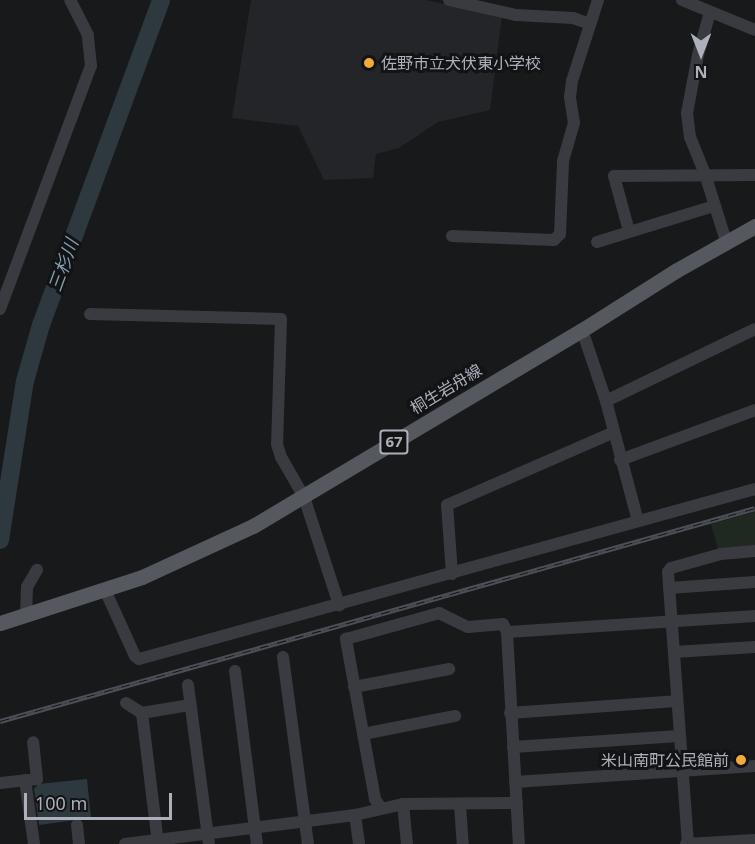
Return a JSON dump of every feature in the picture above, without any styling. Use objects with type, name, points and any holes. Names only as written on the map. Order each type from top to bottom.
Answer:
[{"type":"main road","name":"桐生岩舟線","points":[[13,619],[105,590],[174,563],[253,526],[755,225]]},
{"type":"street","points":[[0,309],[91,66],[88,35],[70,0]]},
{"type":"street","points":[[449,0],[516,15],[573,18],[590,24]]},
{"type":"street","points":[[452,236],[554,240],[560,234],[562,161],[574,123],[570,97],[572,81],[598,0]]},
{"type":"street","points":[[682,0],[755,30]]},
{"type":"street","points":[[710,12],[698,55],[687,113],[690,137],[705,174],[726,241]]},
{"type":"street","points":[[629,231],[614,176],[755,175]]},
{"type":"street","points":[[597,242],[714,206]]},
{"type":"street","points":[[90,314],[281,319],[277,444],[281,458],[304,497],[339,605]]},
{"type":"street","points":[[606,401],[755,329]]},
{"type":"street","points":[[582,330],[606,401],[638,521]]},
{"type":"street","points":[[620,460],[755,410]]},
{"type":"street","points":[[452,574],[447,505],[614,432]]},
{"type":"street","points":[[105,590],[139,659],[755,489]]},
{"type":"street","points":[[755,551],[721,554],[671,568],[668,572],[687,844],[755,840]]},
{"type":"street","points":[[13,619],[27,587],[38,570]]},
{"type":"street","points":[[669,588],[755,582]]},
{"type":"street","points":[[381,808],[375,799],[346,639],[439,613],[468,627],[503,624],[507,632],[519,844]]},
{"type":"street","points":[[507,632],[755,616]]},
{"type":"street","points":[[674,652],[755,647]]},
{"type":"street","points":[[283,657],[308,844]]},
{"type":"street","points":[[354,687],[449,669]]},
{"type":"street","points":[[235,670],[257,844]]},
{"type":"street","points":[[188,685],[209,839]]},
{"type":"street","points":[[510,713],[676,701]]},
{"type":"street","points":[[126,703],[142,713],[190,705]]},
{"type":"street","points":[[142,713],[158,842]]},
{"type":"street","points":[[363,734],[455,716]]},
{"type":"street","points":[[513,747],[679,735]]},
{"type":"street","points":[[0,783],[37,779],[33,742]]},
{"type":"street","points":[[515,782],[755,766]]},
{"type":"street","points":[[25,780],[33,844]]},
{"type":"street","points":[[125,844],[209,839],[255,828],[355,815],[403,804],[517,803]]},
{"type":"street","points":[[403,804],[407,844]]},
{"type":"street","points":[[460,805],[463,844]]},
{"type":"street","points":[[355,815],[359,844]]},
{"type":"street","points":[[77,825],[79,844]]},
{"type":"shaded area","name":"佐野市立犬伏東小学校","points":[[251,0],[425,0],[502,16],[490,110],[438,122],[399,148],[376,154],[373,178],[324,180],[298,126],[232,118]]},
{"type":"shaded area","points":[[755,512],[755,546],[718,549],[711,524]]},
{"type":"shaded area","points":[[87,779],[91,818],[39,825],[34,789],[38,784]]},
{"type":"waterway","name":"三杉川","points":[[0,540],[25,381],[41,325],[161,0]]},
{"type":"railway","points":[[0,721],[755,508]]},
{"type":"place","name":"佐野市立犬伏東小学校","points":[[369,63]]},
{"type":"place","name":"米山南町公民館前","points":[[741,760]]}]
